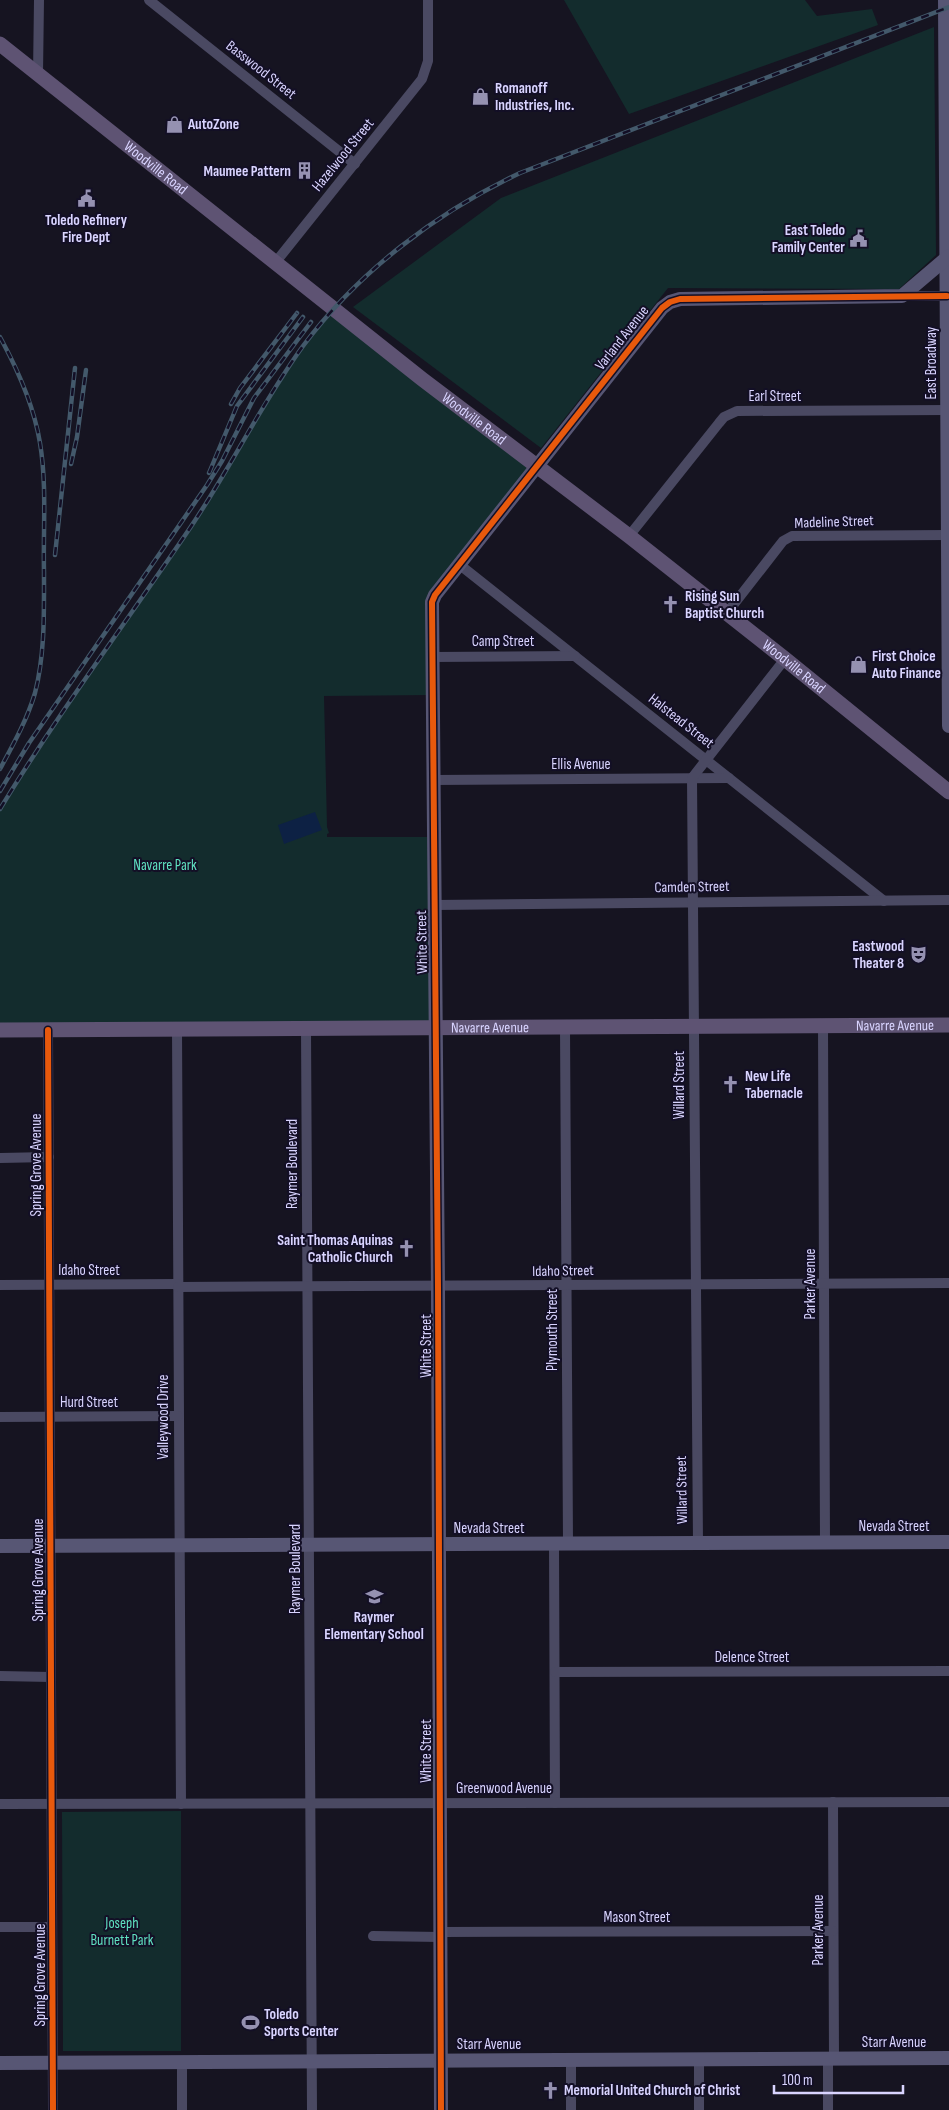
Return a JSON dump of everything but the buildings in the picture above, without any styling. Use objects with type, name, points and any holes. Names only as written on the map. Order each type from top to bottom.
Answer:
[{"type":"main road","name":"Woodville Road","points":[[0,44],[422,379],[630,536],[949,792]]},
{"type":"main road","name":"Navarre Avenue","points":[[0,1030],[949,1025]]},
{"type":"street","points":[[38,74],[39,0]]},
{"type":"street","name":"Basswood Street","points":[[149,0],[355,164]]},
{"type":"street","name":"Hazelwood Street","points":[[275,264],[422,79],[428,61],[428,0]]},
{"type":"street","name":"East Broadway","points":[[946,0],[949,726]]},
{"type":"street","points":[[902,296],[948,257]]},
{"type":"street","name":"Varland Avenue","points":[[442,586],[662,308],[670,302],[680,299],[947,296]]},
{"type":"street","name":"Earl Street","points":[[630,536],[719,423],[737,411],[948,410]]},
{"type":"street","name":"Madeline Street","points":[[727,614],[784,542],[792,536],[948,535]]},
{"type":"street","name":"Halstead Street","points":[[460,565],[884,900]]},
{"type":"street","name":"White Street","points":[[441,2110],[438,1287],[432,602],[442,586]]},
{"type":"street","name":"Camp Street","points":[[432,657],[575,656]]},
{"type":"street","points":[[692,778],[785,659]]},
{"type":"street","name":"Willard Street","points":[[692,778],[698,1543]]},
{"type":"street","name":"Ellis Avenue","points":[[433,780],[729,778]]},
{"type":"street","name":"Camden Street","points":[[434,905],[949,900]]},
{"type":"street","name":"Parker Avenue","points":[[823,1026],[825,1542]]},
{"type":"street","name":"Plymouth Street","points":[[555,1803],[555,1672],[561,1544],[566,1286],[566,1027]]},
{"type":"street","name":"Valleywood Drive","points":[[177,1029],[181,1804]]},
{"type":"street","name":"Raymer Boulevard","points":[[306,1029],[312,2110]]},
{"type":"street","name":"Spring Grove Avenue","points":[[48,1030],[53,2110]]},
{"type":"street","points":[[0,1158],[49,1157]]},
{"type":"street","name":"Idaho Street","points":[[0,1285],[438,1287],[949,1283]]},
{"type":"street","name":"Hurd Street","points":[[0,1417],[178,1416]]},
{"type":"street","name":"Nevada Street","points":[[0,1546],[949,1542]]},
{"type":"street","name":"Delence Street","points":[[555,1672],[949,1671]]},
{"type":"street","points":[[0,1676],[51,1676]]},
{"type":"street","name":"Parker Avenue","points":[[828,2110],[831,2059],[833,1802]]},
{"type":"street","name":"Greenwood Avenue","points":[[0,1804],[949,1802]]},
{"type":"street","points":[[0,1927],[52,1927]]},
{"type":"street","name":"Mason Street","points":[[374,1936],[833,1931]]},
{"type":"street","name":"Starr Avenue","points":[[0,2063],[949,2058]]},
{"type":"street","points":[[571,2060],[571,2110]]},
{"type":"street","points":[[699,2060],[699,2110]]},
{"type":"street","points":[[182,2062],[182,2110]]},
{"type":"green space","points":[[564,0],[805,0],[817,16],[872,9],[878,25],[629,114]]},
{"type":"green space","points":[[934,27],[936,255],[899,289],[668,288],[541,448],[353,307],[501,198]]},
{"type":"green space","name":"Navarre Park","points":[[334,310],[537,466],[435,595],[432,695],[324,696],[327,827],[329,833],[327,837],[434,837],[436,1028],[0,1030],[0,811],[30,760],[203,509],[294,359]]},
{"type":"green space","name":"Joseph Burnett Park","points":[[181,1811],[181,2051],[63,2051],[62,1812]]},
{"type":"water","points":[[315,812],[322,830],[284,844],[278,825]]},
{"type":"railway","points":[[0,809],[69,702],[190,528],[273,391],[303,346],[349,293],[401,246],[459,206],[520,173],[949,7]]},
{"type":"railway","points":[[231,404],[240,388],[297,313]]},
{"type":"railway","points":[[209,473],[237,406],[303,317]]},
{"type":"railway","points":[[0,791],[29,743],[207,485],[222,461],[254,398],[311,322]]},
{"type":"railway","points":[[0,337],[19,375],[34,415],[42,459],[44,508],[44,618],[41,663],[35,693],[28,713],[0,769]]},
{"type":"railway","points":[[55,555],[75,368]]},
{"type":"railway","points":[[71,464],[77,437],[86,370]]},
{"type":"cycle path","points":[[441,2110],[438,1287],[432,602],[435,595],[662,308],[670,302],[680,299],[947,296]]},
{"type":"cycle path","points":[[48,1030],[53,2110]]},
{"type":"place","name":"Romanoff Industries, Inc.","points":[[481,97]]},
{"type":"place","name":"AutoZone","points":[[174,124]]},
{"type":"place","name":"Maumee Pattern","points":[[305,171]]},
{"type":"place","name":"Toledo Refinery Fire Dept","points":[[86,199]]},
{"type":"place","name":"East Toledo Family Center","points":[[859,239]]},
{"type":"place","name":"Rising Sun Baptist Church","points":[[671,605]]},
{"type":"place","name":"First Choice Auto Finance","points":[[858,665]]},
{"type":"place","name":"Eastwood Theater 8","points":[[918,955]]},
{"type":"place","name":"New Life Tabernacle","points":[[731,1085]]},
{"type":"place","name":"Saint Thomas Aquinas Catholic Church","points":[[407,1249]]},
{"type":"place","name":"Raymer Elementary School","points":[[374,1596]]},
{"type":"place","name":"Toledo Sports Center","points":[[250,2023]]},
{"type":"place","name":"Memorial United Church of Christ","points":[[550,2090]]}]
